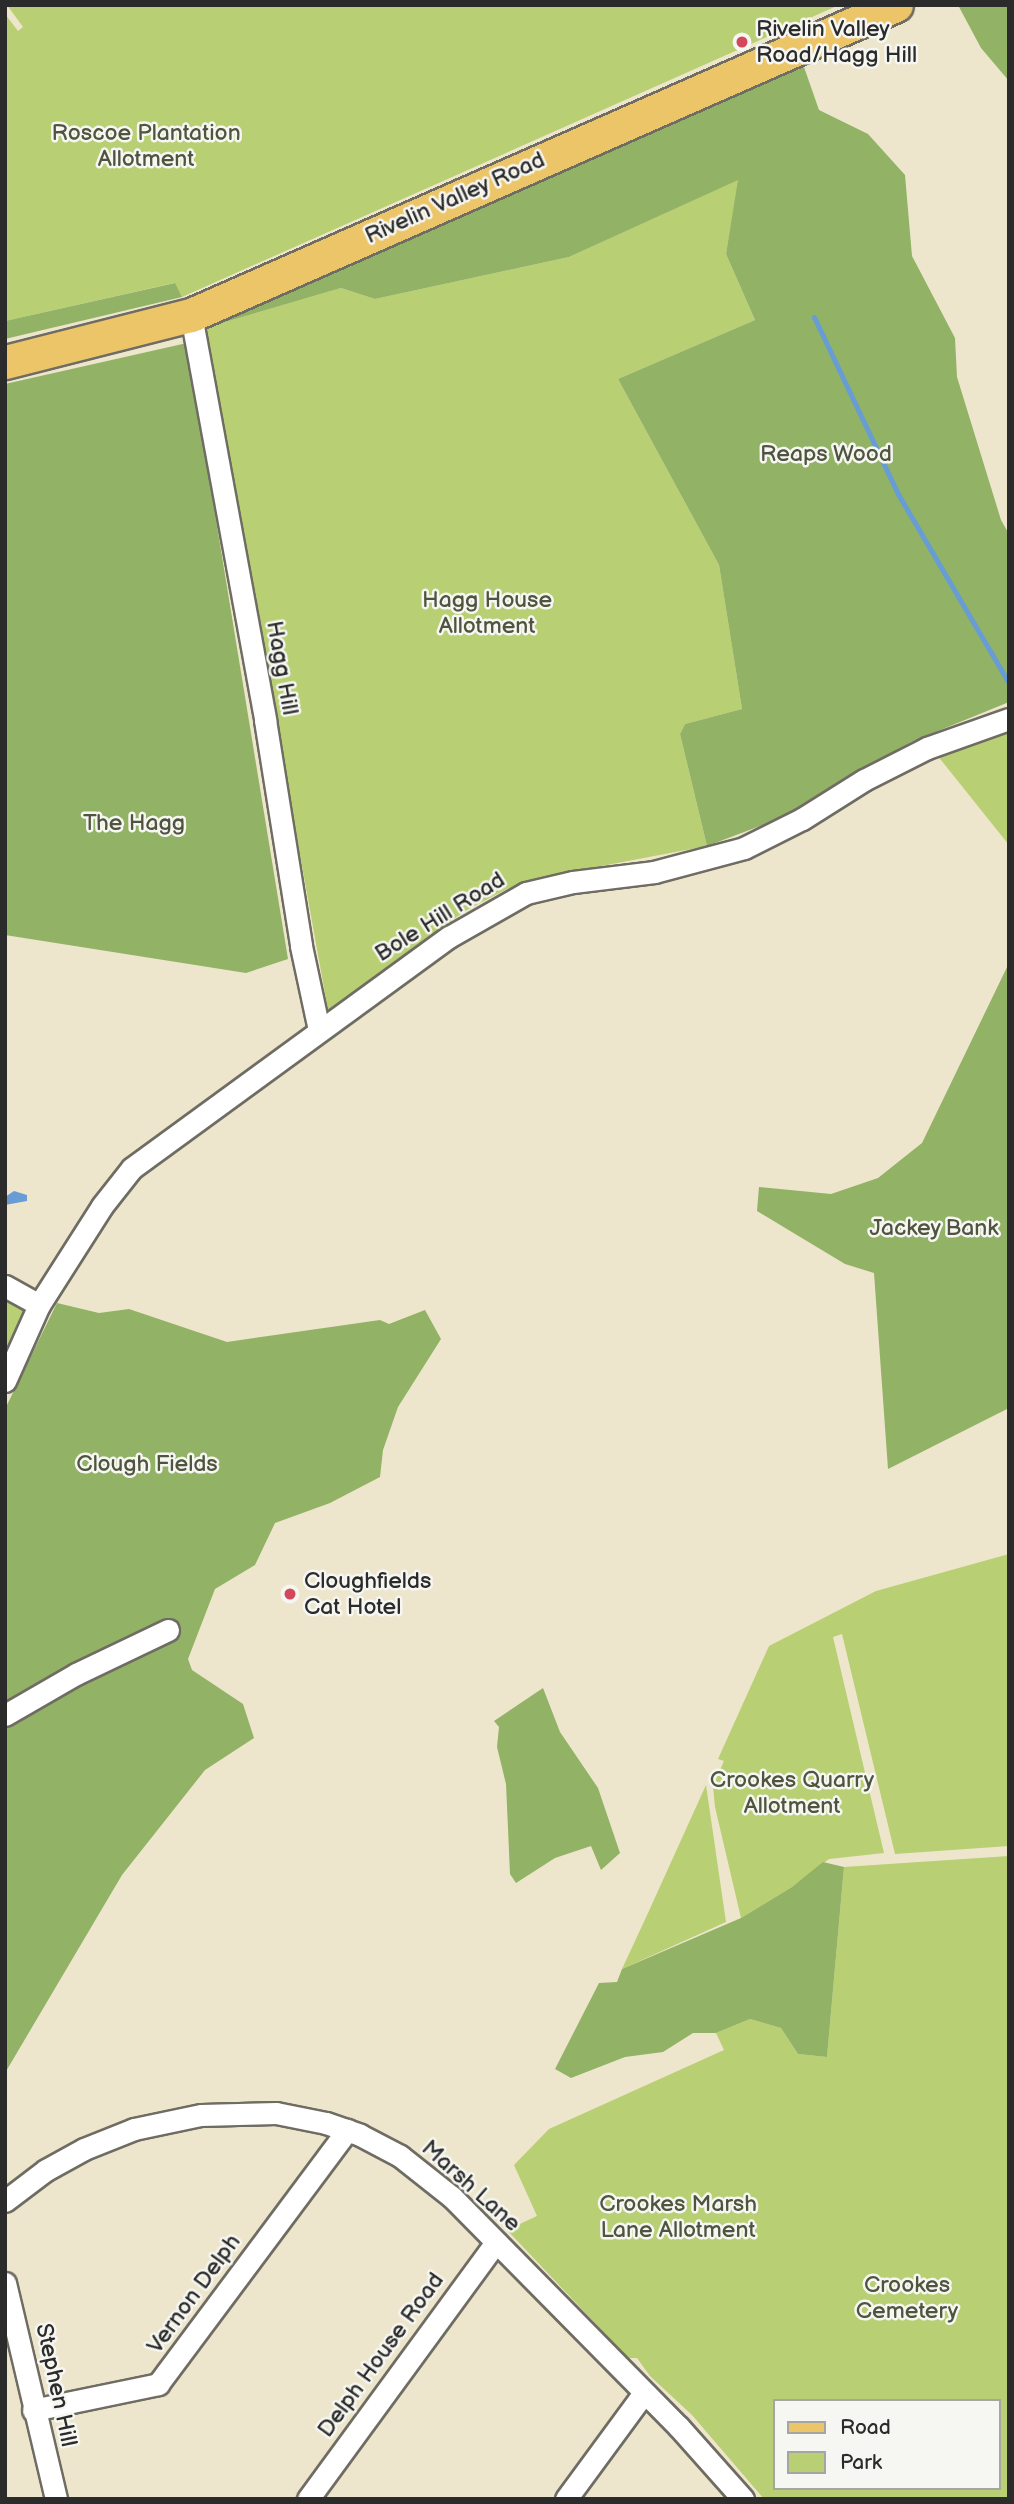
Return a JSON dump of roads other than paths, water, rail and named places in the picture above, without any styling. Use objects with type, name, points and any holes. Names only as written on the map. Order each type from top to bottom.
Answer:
[{"type":"main road","name":"Rivelin Valley Road","points":[[5,362],[191,315],[895,5]]},
{"type":"street","name":"Hagg Hill","points":[[191,315],[265,720],[301,946],[319,1030]]},
{"type":"street","name":"Bole Hill Road","points":[[5,1381],[39,1305],[102,1206],[132,1168],[449,937],[526,893],[573,882],[666,870],[744,848],[802,818],[864,780],[927,748],[1009,719]]},
{"type":"street","points":[[5,1286],[39,1305]]},
{"type":"street","points":[[5,1716],[76,1674],[168,1630]]},
{"type":"street","name":"Marsh Lane","points":[[5,2201],[46,2170],[84,2149],[134,2129],[201,2115],[250,2111],[276,2113],[347,2130],[376,2142],[417,2169],[452,2197],[693,2442],[743,2499]]},
{"type":"street","name":"Vernon Delph","points":[[33,2410],[158,2384],[347,2130]]},
{"type":"street","name":"Delph House Road","points":[[308,2499],[496,2242]]},
{"type":"street","name":"Stephen Hill","points":[[5,2283],[56,2499]]},
{"type":"street","points":[[566,2499],[643,2393]]},
{"type":"water","points":[[14,1191],[27,1195],[27,1201],[5,1205],[5,1197]]},
{"type":"waterway","points":[[814,317],[898,494],[1009,683]]},
{"type":"place","name":"Rivelin Valley Road/Hagg Hill","points":[[742,42]]},
{"type":"place","name":"Cloughfields Cat Hotel","points":[[290,1594]]},
{"type":"park label","name":"Roscoe Plantation Allotment","points":[[146,146]]},
{"type":"park label","name":"Reaps Wood","points":[[826,454]]},
{"type":"park label","name":"Hagg House Allotment","points":[[487,613]]},
{"type":"park label","name":"The Hagg","points":[[134,823]]},
{"type":"park label","name":"Jackey Bank","points":[[934,1228]]},
{"type":"park label","name":"Clough Fields","points":[[147,1464]]},
{"type":"park label","name":"Crookes Quarry Allotment","points":[[792,1793]]},
{"type":"park label","name":"Crookes Marsh Lane Allotment","points":[[678,2217]]},
{"type":"park label","name":"Crookes Cemetery","points":[[907,2298]]}]
